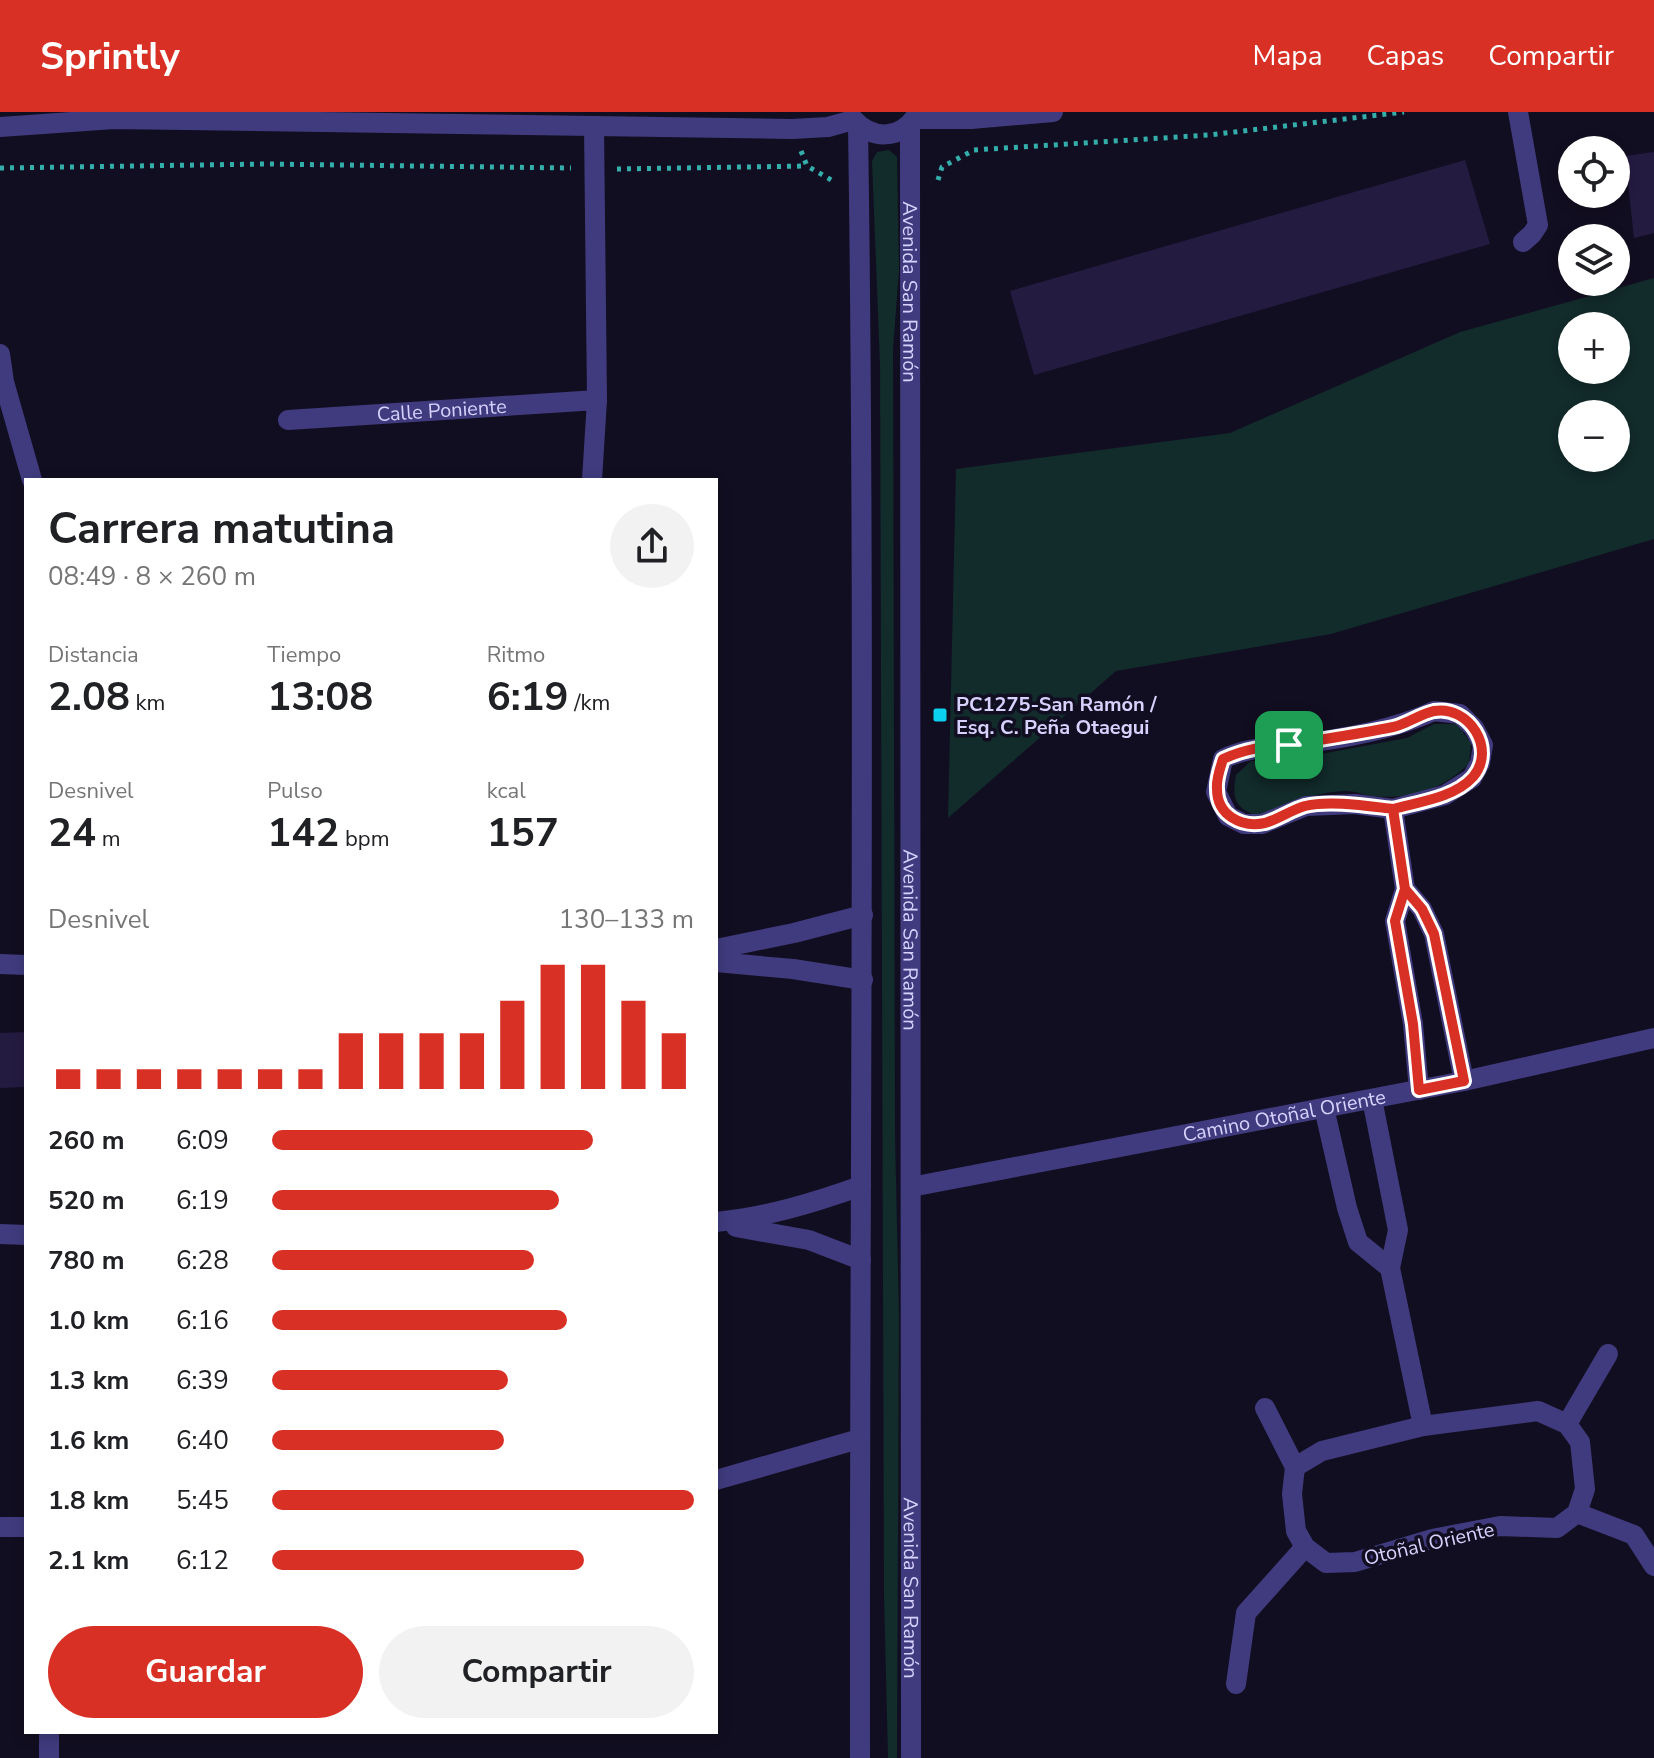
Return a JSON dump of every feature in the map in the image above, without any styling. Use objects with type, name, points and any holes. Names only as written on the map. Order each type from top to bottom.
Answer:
[{"type":"street","points":[[853,119],[870,132],[884,135],[898,132],[914,118],[971,119],[1053,112]]},
{"type":"street","points":[[1518,112],[1538,225],[1523,242]]},
{"type":"street","name":"Avenida San Ramón","points":[[911,1758],[910,195],[914,118]]},
{"type":"street","points":[[0,127],[114,119],[594,126],[677,119],[792,129],[828,127],[853,119]]},
{"type":"street","points":[[853,119],[859,195],[863,915],[860,1758]]},
{"type":"street","points":[[592,478],[597,400],[594,126]]},
{"type":"street","points":[[0,354],[4,382],[31,478]]},
{"type":"street","name":"Calle Poniente","points":[[288,420],[597,400]]},
{"type":"street","points":[[1434,711],[1460,714],[1474,728],[1483,745],[1480,763],[1472,778],[1445,795],[1393,809],[1355,804],[1306,806],[1271,821],[1244,824],[1228,816],[1216,792],[1223,759],[1239,751],[1396,726],[1434,711]]},
{"type":"street","points":[[1393,809],[1405,889],[1395,921],[1413,1024],[1419,1090]]},
{"type":"street","points":[[1405,889],[1422,909],[1434,934],[1464,1081]]},
{"type":"street","points":[[718,949],[863,915]]},
{"type":"street","points":[[718,962],[863,980]]},
{"type":"street","points":[[0,964],[24,965]]},
{"type":"street","name":"Camino Otoñal Oriente","points":[[911,1187],[1464,1081],[1654,1038]]},
{"type":"street","points":[[1372,1099],[1398,1230],[1390,1268],[1423,1426]]},
{"type":"street","points":[[1324,1108],[1358,1242],[1390,1268]]},
{"type":"street","points":[[718,1224],[808,1205],[861,1186]]},
{"type":"street","points":[[718,1224],[809,1240],[861,1260]]},
{"type":"street","points":[[0,1234],[24,1235]]},
{"type":"street","points":[[1567,1424],[1608,1354]]},
{"type":"street","points":[[1236,1684],[1246,1613],[1305,1547],[1296,1531],[1292,1494],[1295,1467],[1265,1408]]},
{"type":"street","points":[[1295,1467],[1322,1451],[1423,1426],[1538,1411],[1567,1424],[1580,1442],[1585,1489],[1577,1513],[1634,1535],[1654,1566]]},
{"type":"street","points":[[718,1479],[859,1439]]},
{"type":"street","name":"Otoñal Oriente","points":[[1305,1547],[1326,1563],[1355,1562],[1432,1539],[1500,1526],[1557,1528],[1577,1513]]},
{"type":"street","points":[[0,1527],[24,1527]]},
{"type":"street","points":[[49,1734],[49,1758]]},
{"type":"path","points":[[910,195],[933,193],[942,167],[974,150],[1209,135],[1404,112]]},
{"type":"path","points":[[971,119],[974,150]]},
{"type":"path","points":[[792,129],[807,166]]},
{"type":"path","points":[[0,168],[295,164],[596,169],[807,166],[859,195]]},
{"type":"green space","points":[[889,150],[897,157],[899,270],[893,349],[895,1135],[899,1316],[897,1758],[888,1758],[884,1595],[880,364],[872,161],[877,152]]},
{"type":"green space","points":[[1654,278],[1654,539],[1331,634],[1116,671],[948,818],[956,469],[1230,433],[1460,332],[1589,296],[1630,296],[1630,285]]},
{"type":"green space","points":[[1434,724],[1457,724],[1471,743],[1469,764],[1436,787],[1386,797],[1350,791],[1324,793],[1257,816],[1243,809],[1236,801],[1236,775],[1251,761],[1277,762],[1407,738]]},
{"type":"building","points":[[1654,152],[1654,233],[1634,238],[1630,202],[1630,155]]},
{"type":"building","points":[[1465,160],[1490,244],[1034,375],[1010,291]]},
{"type":"building","points":[[24,1032],[24,1087],[0,1088],[0,1033]]},
{"type":"place","name":"PC1275-San Ramón / Esq. C. Peña Otaegui","points":[[940,715]]},
{"type":"route","points":[[1289,745],[1239,751],[1223,759],[1216,792],[1222,806],[1228,816],[1244,824],[1262,824],[1306,806],[1355,804],[1393,809],[1405,889],[1395,921],[1413,1024],[1419,1090],[1464,1081],[1434,934],[1422,909],[1405,889],[1393,809],[1445,795],[1472,778],[1480,763],[1483,745],[1474,728],[1460,714],[1434,711],[1396,726],[1289,745]]}]
